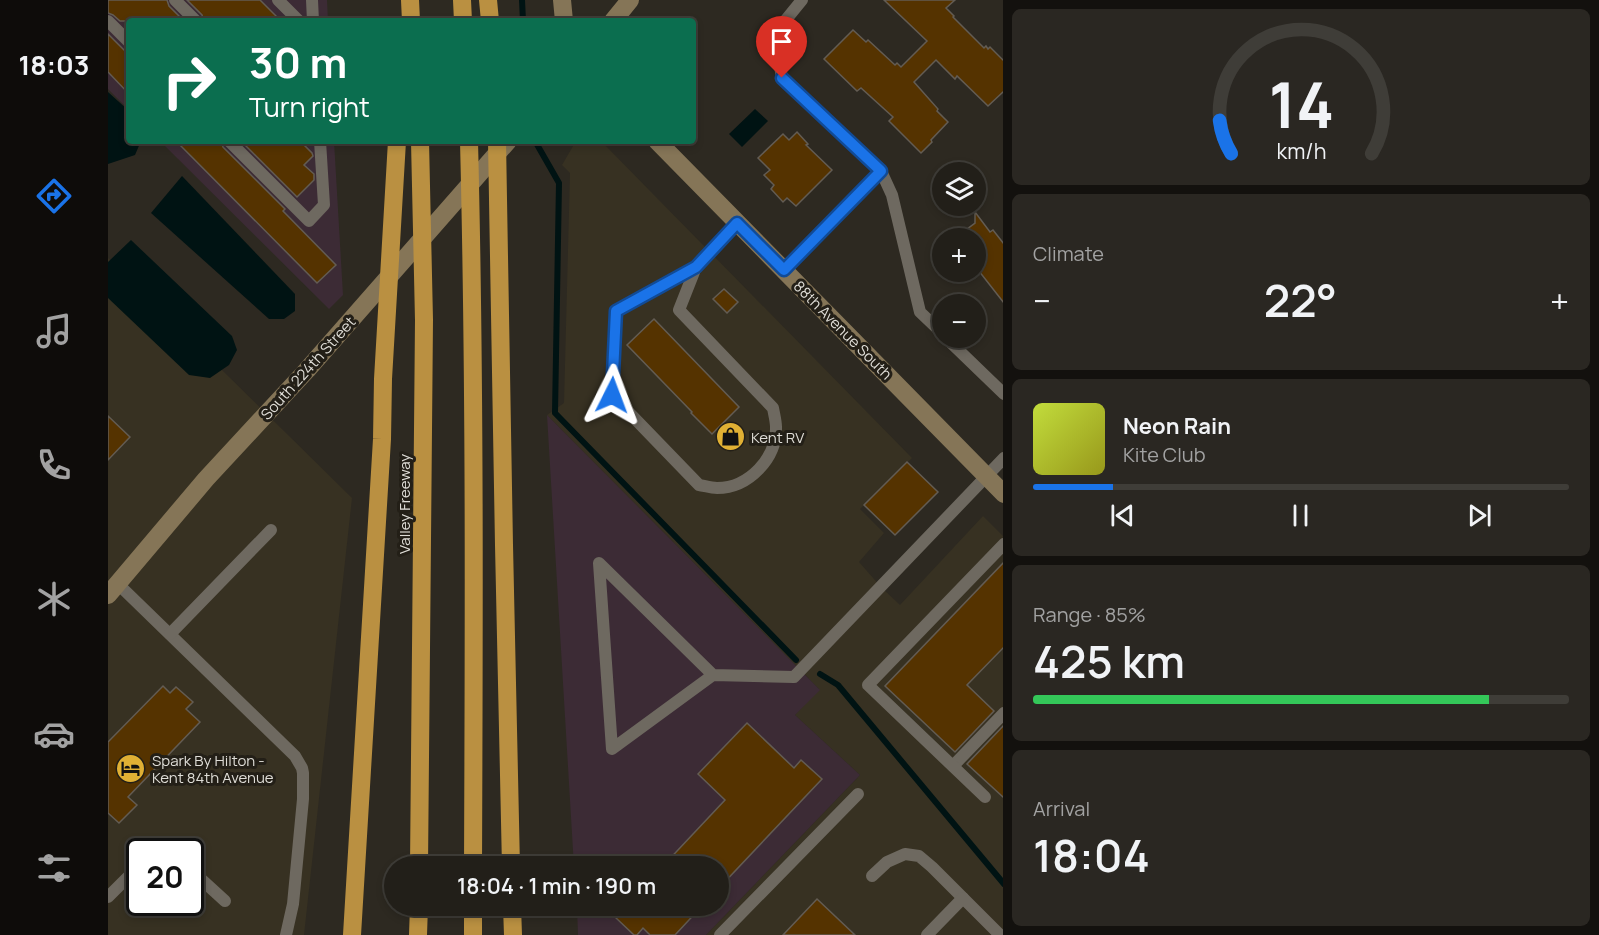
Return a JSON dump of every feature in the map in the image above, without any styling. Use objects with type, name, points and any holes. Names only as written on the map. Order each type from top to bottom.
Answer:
[{"type":"highway","points":[[405,18],[408,0]]},
{"type":"highway","points":[[408,0],[411,18]]},
{"type":"highway","points":[[462,0],[463,18]]},
{"type":"highway","points":[[488,0],[490,18]]},
{"type":"highway","points":[[352,935],[382,440],[383,379],[397,144]]},
{"type":"highway","name":"Valley Freeway","points":[[419,856],[424,332],[420,144]]},
{"type":"highway","points":[[470,144],[475,646],[473,856]]},
{"type":"highway","points":[[497,144],[511,856]]},
{"type":"highway","points":[[418,935],[419,916]]},
{"type":"highway","points":[[473,916],[473,935]]},
{"type":"highway","points":[[512,916],[513,935]]},
{"type":"street","points":[[562,0],[564,18]]},
{"type":"street","points":[[616,18],[628,3]]},
{"type":"street","name":"South 224th Street","points":[[113,589],[206,479],[307,370],[505,144]]},
{"type":"street","name":"88th Avenue South","points":[[660,144],[1003,493]]},
{"type":"lane","points":[[175,0],[193,18]]},
{"type":"lane","points":[[278,0],[297,18]]},
{"type":"lane","points":[[312,0],[313,18]]},
{"type":"lane","points":[[802,0],[780,27],[775,37],[782,78],[881,171],[892,195],[920,312],[932,323]]},
{"type":"lane","points":[[108,21],[126,39]]},
{"type":"lane","points":[[232,144],[309,221],[324,205],[319,144]]},
{"type":"lane","points":[[784,270],[881,171]]},
{"type":"lane","points":[[696,267],[679,310],[773,408],[776,427],[774,445],[766,462],[752,476],[736,484],[718,488],[699,485],[612,395],[616,311],[696,267],[737,223]]},
{"type":"lane","points":[[956,348],[1003,393]]},
{"type":"lane","points":[[713,675],[599,563],[612,749],[713,675],[794,677],[1003,459]]},
{"type":"lane","points":[[170,634],[271,530]]},
{"type":"lane","points":[[985,797],[868,685],[1003,545]]},
{"type":"lane","points":[[113,589],[170,634],[295,756],[302,768],[304,777],[301,822],[293,904],[286,935]]},
{"type":"lane","points":[[953,766],[1003,714]]},
{"type":"lane","points":[[720,935],[858,794]]},
{"type":"lane","points":[[872,876],[887,862],[905,854],[919,856],[1000,935]]},
{"type":"lane","points":[[108,897],[126,879]]},
{"type":"lane","points":[[204,882],[225,901]]},
{"type":"lane","points":[[927,935],[963,898]]},
{"type":"shaded area","points":[[108,0],[327,0],[328,18],[126,18],[126,107],[108,89]]},
{"type":"shaded area","points":[[108,92],[126,108],[126,144],[140,144],[135,155],[108,164]]},
{"type":"shaded area","points":[[755,109],[768,121],[742,147],[729,134]]},
{"type":"shaded area","points":[[163,144],[334,144],[343,295],[329,309]]},
{"type":"shaded area","points":[[574,144],[604,144],[912,458],[860,509],[884,533],[859,562],[900,605],[983,516],[1003,536],[1003,935],[706,935],[724,916],[729,916],[729,911],[860,775],[795,715],[819,689],[547,415],[564,403],[570,173],[562,165]]},
{"type":"shaded area","points":[[182,176],[295,294],[295,311],[284,319],[269,319],[151,213]]},
{"type":"shaded area","points":[[131,240],[232,336],[237,350],[229,365],[210,378],[189,375],[108,298],[108,262]]},
{"type":"shaded area","points":[[108,258],[352,498],[304,935],[108,935]]},
{"type":"shaded area","points":[[547,415],[820,690],[795,715],[860,775],[729,911],[729,856],[573,856]]},
{"type":"shaded area","points":[[577,916],[724,916],[706,935],[578,935]]},
{"type":"building","points":[[108,0],[167,0],[169,6],[181,18],[126,18],[126,21],[120,21],[108,13]]},
{"type":"building","points":[[187,0],[260,0],[278,18],[203,18]]},
{"type":"building","points":[[884,0],[955,0],[946,8],[953,17],[984,48],[990,47],[1003,60],[1003,92],[988,106],[957,76],[955,79],[936,60],[914,82],[948,122],[921,153],[889,121],[893,117],[861,88],[857,91],[824,59],[853,30],[866,42],[868,40],[895,65],[897,63],[901,67],[927,41]]},
{"type":"building","points":[[108,34],[126,52],[126,91],[108,72]]},
{"type":"building","points":[[797,132],[808,144],[806,145],[832,170],[796,206],[787,198],[783,202],[771,189],[774,185],[764,175],[770,170],[758,158],[783,134],[789,140]]},
{"type":"building","points":[[179,144],[222,144],[336,265],[317,283]]},
{"type":"building","points":[[244,144],[303,144],[312,153],[313,156],[304,165],[314,174],[314,180],[297,197]]},
{"type":"building","points":[[975,216],[978,216],[990,232],[993,230],[1003,243],[1003,302],[986,280],[986,228],[968,228],[975,223]]},
{"type":"building","points":[[724,289],[738,302],[727,313],[713,299]]},
{"type":"building","points":[[654,319],[739,407],[712,434],[627,345]]},
{"type":"building","points":[[108,416],[130,437],[108,460]]},
{"type":"building","points":[[907,462],[938,492],[895,535],[864,505]]},
{"type":"building","points":[[1003,563],[1003,648],[967,685],[994,711],[955,752],[885,686]]},
{"type":"building","name":"Spark By Hilton - Kent 84th Avenue","points":[[163,686],[170,693],[176,687],[193,702],[186,709],[200,722],[128,797],[137,805],[119,823],[108,813],[108,742]]},
{"type":"building","points":[[747,723],[794,768],[801,760],[822,779],[729,877],[729,856],[672,856],[725,800],[698,774]]},
{"type":"building","points":[[1003,726],[1003,797],[967,764]]},
{"type":"building","points":[[817,899],[855,935],[783,935]]},
{"type":"building","points":[[693,916],[675,935],[650,935],[643,928],[637,935],[634,935],[615,917]]},
{"type":"waterway","points":[[522,0],[523,18]]},
{"type":"waterway","points":[[537,144],[559,183],[555,413],[796,660]]},
{"type":"waterway","points":[[820,674],[838,685],[1003,883]]},
{"type":"place","name":"Kent RV","points":[[730,437]]},
{"type":"place","name":"Spark By Hilton - Kent 84th Avenue","points":[[131,769]]},
{"type":"route","points":[[612,395],[616,311],[696,267],[737,223],[784,270],[881,171],[782,78]]}]
